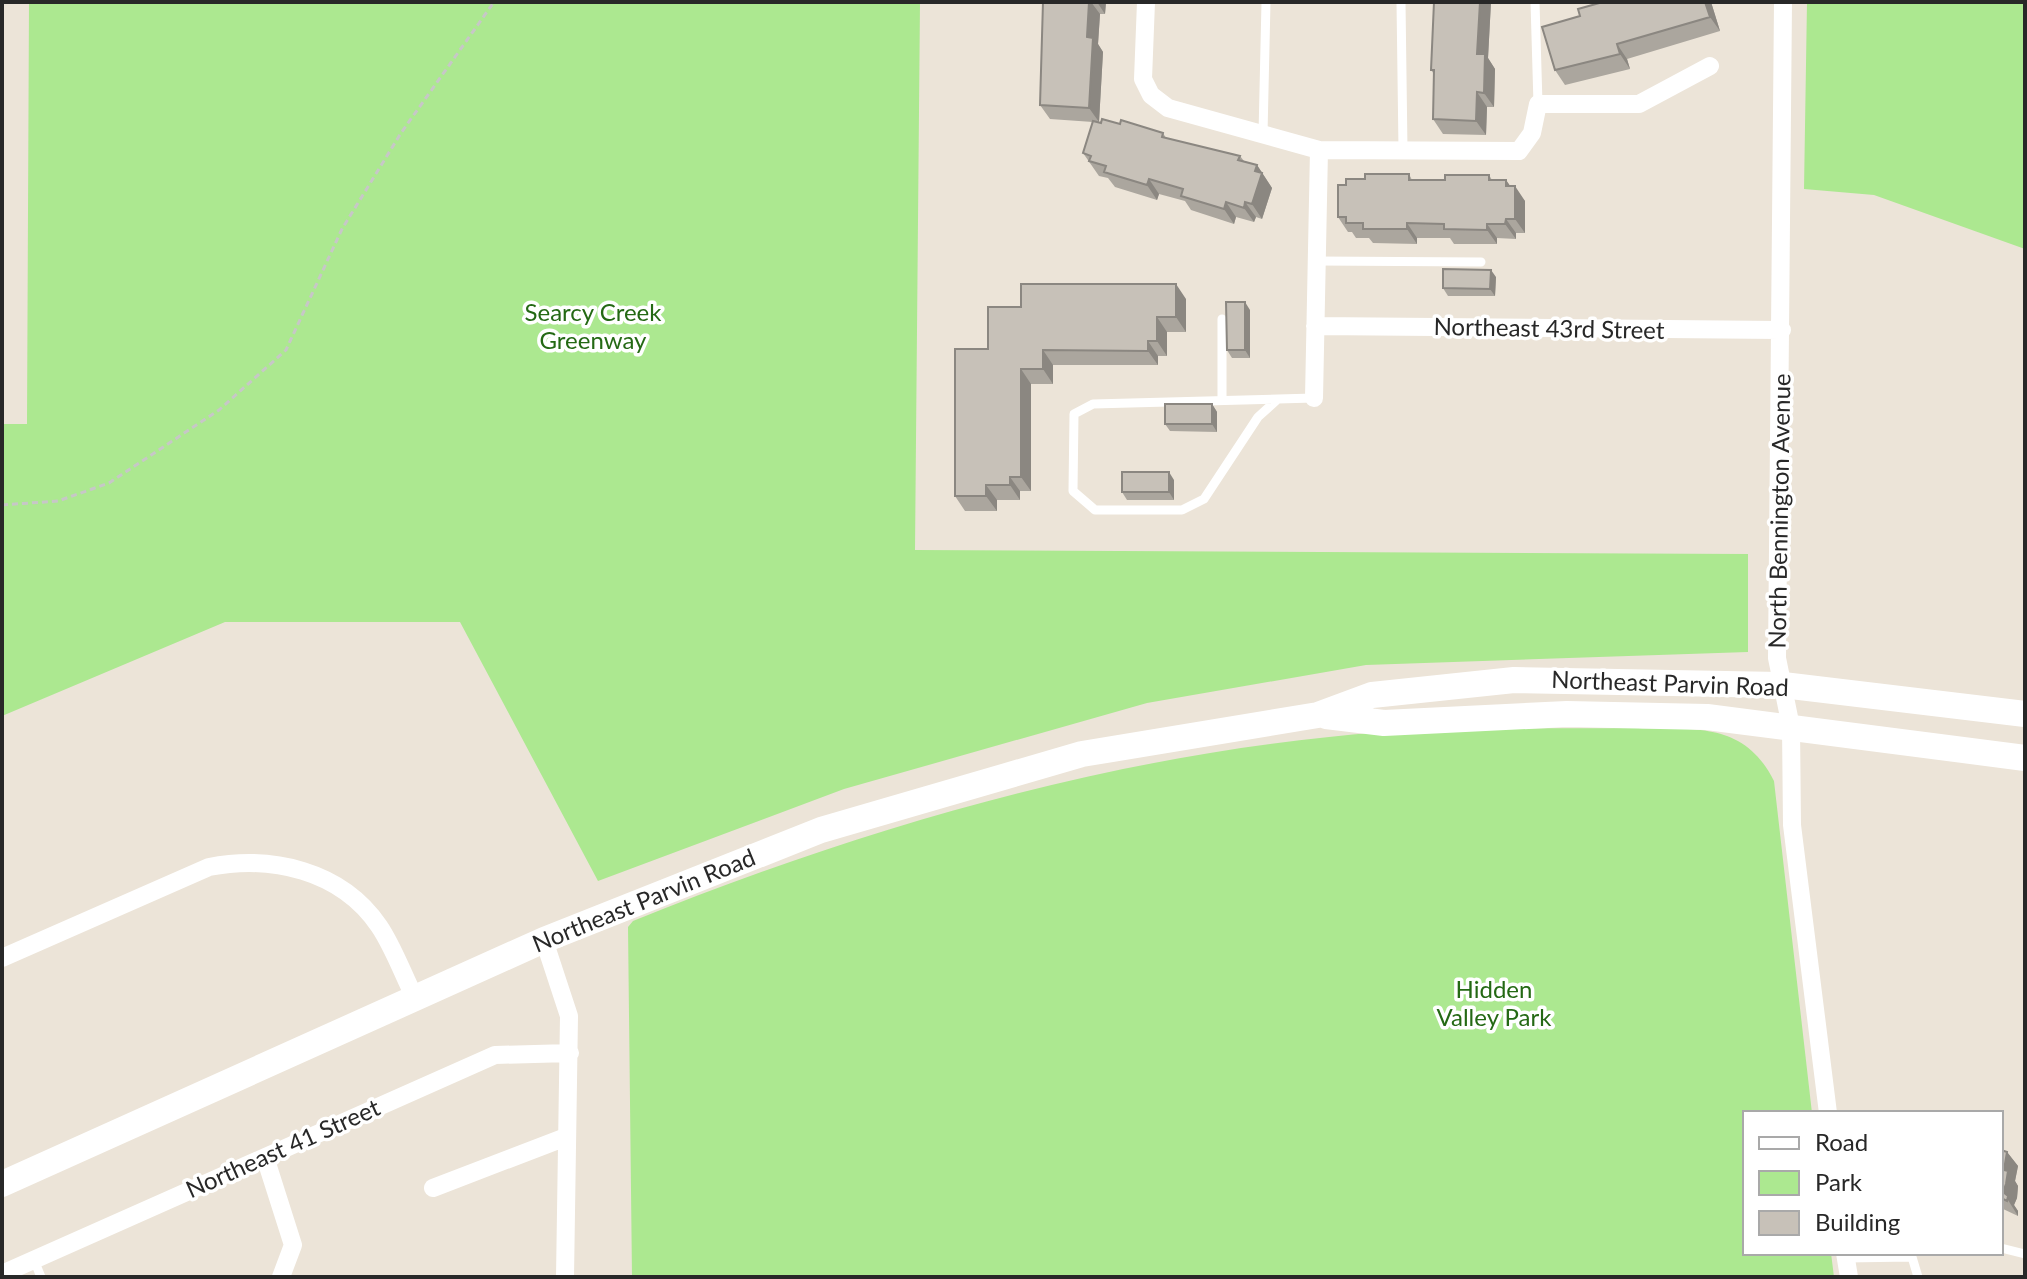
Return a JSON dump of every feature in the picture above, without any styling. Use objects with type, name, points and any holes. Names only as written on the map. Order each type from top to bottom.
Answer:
[{"type":"main road","name":"Northeast Parvin Road","points":[[2,1184],[544,940],[821,830],[1082,754],[1318,715],[1372,695],[1514,680],[1783,685],[2025,714]]},
{"type":"main road","name":"Northeast Parvin Road","points":[[1318,715],[1384,723],[1567,714],[1707,717],[2025,758]]},
{"type":"street","points":[[1146,2],[1143,79],[1151,95],[1168,108],[1319,150],[1519,151],[1532,133],[1538,104],[1639,104],[1710,66]]},
{"type":"street","name":"North Bennington Avenue","points":[[1783,2],[1777,658],[1791,727],[1792,825],[1828,1111]]},
{"type":"street","points":[[1314,398],[1319,150]]},
{"type":"street","name":"Northeast 43rd Street","points":[[1315,326],[1782,330]]},
{"type":"street","points":[[2,958],[209,867],[236,862],[269,862],[325,879],[362,904],[380,928],[415,998]]},
{"type":"street","points":[[544,940],[569,1016],[565,1277]]},
{"type":"street","name":"Northeast 41 Street","points":[[2,1274],[38,1268],[265,1157],[495,1055],[570,1053]]},
{"type":"street","points":[[433,1188],[566,1137]]},
{"type":"street","points":[[265,1157],[293,1245],[281,1277]]},
{"type":"street","points":[[1846,1256],[1849,1277]]},
{"type":"lane","points":[[1263,134],[1266,2]]},
{"type":"lane","points":[[1401,2],[1403,150]]},
{"type":"lane","points":[[1535,2],[1538,104]]},
{"type":"lane","points":[[1317,261],[1481,262]]},
{"type":"lane","points":[[1222,319],[1222,400]]},
{"type":"lane","points":[[1278,399],[1258,417],[1204,499],[1182,510],[1095,510],[1073,491],[1074,414],[1093,404],[1314,398]]},
{"type":"lane","points":[[2003,1248],[2025,1254]]},
{"type":"lane","points":[[1846,1256],[1912,1257],[1918,1277]]},
{"type":"path","points":[[2,505],[58,501],[109,483],[219,410],[286,350],[342,229],[401,133],[494,2]]},
{"type":"green space","name":"Searcy Creek Greenway","points":[[29,2],[920,2],[915,550],[1748,554],[1748,652],[1366,665],[1147,703],[844,789],[598,881],[460,622],[225,622],[2,716],[2,424],[27,424]]},
{"type":"green space","points":[[1807,2],[2025,2],[2025,249],[1874,195],[1804,189]]},
{"type":"green space","name":"Hidden Valley Park","points":[[1483,729],[1698,730],[1733,738],[1762,762],[1774,781],[1812,1111],[1743,1111],[1743,1255],[1831,1255],[1834,1277],[632,1277],[628,927],[633,921],[717,888],[888,830],[1062,782],[1239,748],[1367,733]]},
{"type":"building","points":[[1043,2],[1089,2],[1087,37],[1093,38],[1089,108],[1040,105]]},
{"type":"building","points":[[1434,2],[1480,2],[1477,54],[1485,54],[1484,93],[1477,92],[1476,121],[1433,119],[1434,70],[1431,70]]},
{"type":"building","points":[[1603,2],[1705,2],[1710,17],[1617,44],[1620,54],[1555,70],[1542,27],[1580,16],[1578,9]]},
{"type":"building","points":[[1102,119],[1120,124],[1121,120],[1163,133],[1162,137],[1240,156],[1238,160],[1257,165],[1255,171],[1262,173],[1252,204],[1245,202],[1244,208],[1226,202],[1224,209],[1181,196],[1183,189],[1149,179],[1147,185],[1104,172],[1106,166],[1089,161],[1091,156],[1083,153],[1093,121],[1101,123]]},
{"type":"building","points":[[1365,174],[1409,174],[1409,180],[1445,180],[1445,175],[1489,175],[1489,180],[1506,180],[1506,186],[1515,186],[1515,219],[1506,219],[1505,224],[1487,224],[1487,230],[1444,229],[1444,224],[1407,223],[1407,229],[1363,229],[1363,223],[1346,223],[1346,217],[1338,217],[1338,185],[1346,185],[1346,179],[1365,179]]},
{"type":"building","points":[[1443,269],[1491,270],[1490,289],[1443,288]]},
{"type":"building","points":[[1021,284],[1176,284],[1176,317],[1157,317],[1157,341],[1148,341],[1148,351],[1043,350],[1043,369],[1021,369],[1021,477],[1010,477],[1010,485],[986,485],[986,496],[955,496],[955,349],[988,349],[988,307],[1021,307]]},
{"type":"building","points":[[1226,302],[1245,302],[1245,350],[1227,350]]},
{"type":"building","points":[[1165,404],[1212,404],[1212,424],[1165,424]]},
{"type":"building","points":[[1122,472],[1169,472],[1169,492],[1122,492]]},
{"type":"building","points":[[2003,1151],[2007,1152],[2004,1170],[2008,1171],[2003,1192]]}]
